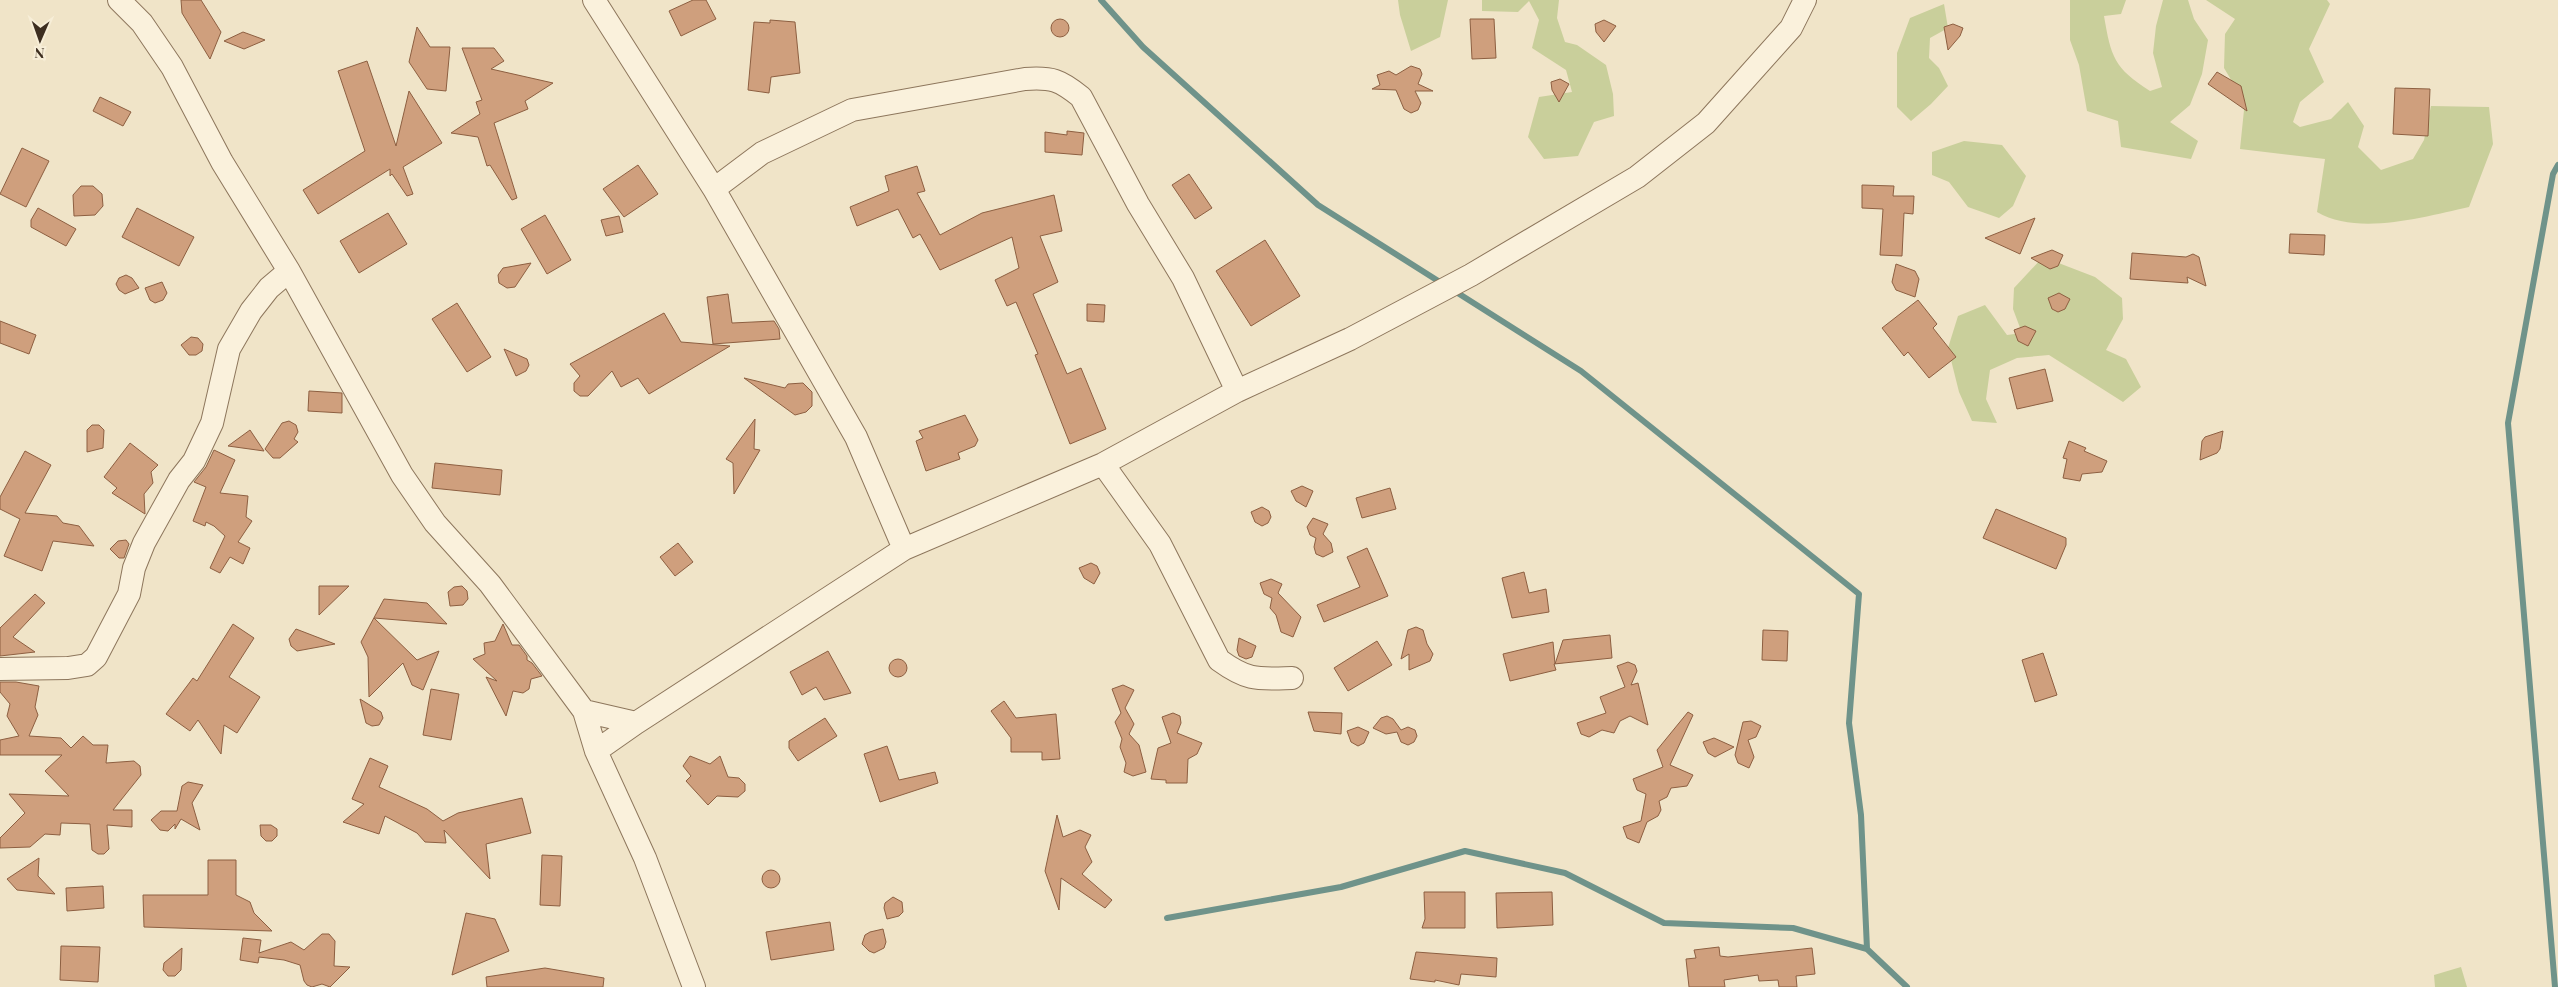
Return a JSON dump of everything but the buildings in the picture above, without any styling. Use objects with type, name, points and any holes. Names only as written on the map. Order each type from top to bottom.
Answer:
[{"type":"street","points":[[119,0],[142,23],[172,67],[222,162],[289,271],[402,476],[435,523],[490,584],[584,711],[596,751],[646,858],[694,987]]},
{"type":"street","points":[[594,0],[714,189],[856,437],[904,549]]},
{"type":"street","points":[[596,751],[636,722],[904,549],[1103,464],[1237,391],[1350,339],[1471,275],[1637,178],[1706,123],[1791,28],[1805,0]]},
{"type":"street","points":[[714,189],[762,153],[852,110],[1025,79],[1048,77],[1066,85],[1081,97],[1138,204],[1183,278],[1237,391]]},
{"type":"street","points":[[0,669],[87,666],[96,657],[129,594],[134,568],[144,542],[179,480],[194,461],[212,423],[229,349],[251,311],[270,288],[289,271]]},
{"type":"street","points":[[1103,464],[1160,544],[1219,660],[1234,672],[1254,679],[1292,678]]},
{"type":"street","points":[[584,711],[636,722]]},
{"type":"green space","points":[[1398,0],[1448,0],[1440,37],[1411,51],[1400,15]]},
{"type":"green space","points":[[1482,0],[1559,0],[1557,18],[1565,42],[1577,45],[1606,65],[1613,94],[1614,116],[1594,122],[1578,156],[1544,159],[1528,137],[1539,97],[1572,92],[1566,70],[1532,48],[1539,20],[1529,1],[1518,12],[1482,11]]},
{"type":"green space","points":[[2070,0],[2126,0],[2121,14],[2104,16],[2109,42],[2121,68],[2150,91],[2162,87],[2153,53],[2156,26],[2163,0],[2188,0],[2194,19],[2208,40],[2202,74],[2190,105],[2170,122],[2198,141],[2191,159],[2121,147],[2118,121],[2087,111],[2079,65],[2070,40]]},
{"type":"green space","points":[[2206,0],[2327,0],[2330,4],[2309,49],[2324,82],[2300,102],[2293,122],[2300,127],[2331,119],[2348,102],[2364,126],[2358,147],[2381,170],[2413,159],[2424,140],[2431,106],[2489,107],[2493,144],[2469,207],[2412,219],[2371,224],[2333,219],[2317,212],[2325,159],[2240,149],[2244,110],[2236,88],[2224,68],[2225,34],[2235,19]]},
{"type":"green space","points":[[1944,4],[1948,28],[1930,38],[1929,58],[1939,68],[1948,86],[1911,121],[1897,107],[1897,53],[1910,18]]},
{"type":"green space","points":[[1964,141],[2002,145],[2026,176],[2013,206],[1999,218],[1968,207],[1949,182],[1932,175],[1932,152]]},
{"type":"green space","points":[[2043,257],[2095,277],[2122,298],[2123,319],[2106,350],[2126,359],[2141,387],[2123,402],[2049,355],[2017,358],[1990,370],[1986,399],[1997,423],[1972,421],[1959,392],[1948,348],[1958,316],[1985,305],[2007,335],[2022,333],[2013,309],[2014,288]]},
{"type":"green space","points":[[2461,967],[2467,987],[2435,987],[2434,975]]},
{"type":"waterway","points":[[1101,0],[1143,47],[1318,205],[1443,284]]},
{"type":"waterway","points":[[2555,987],[2508,423],[2553,174],[2558,165]]},
{"type":"waterway","points":[[1453,290],[1581,371],[1859,594],[1849,723],[1861,815],[1867,949]]},
{"type":"waterway","points":[[1167,918],[1341,887],[1465,851],[1565,873],[1664,923],[1793,928],[1867,949],[1907,987]]}]
